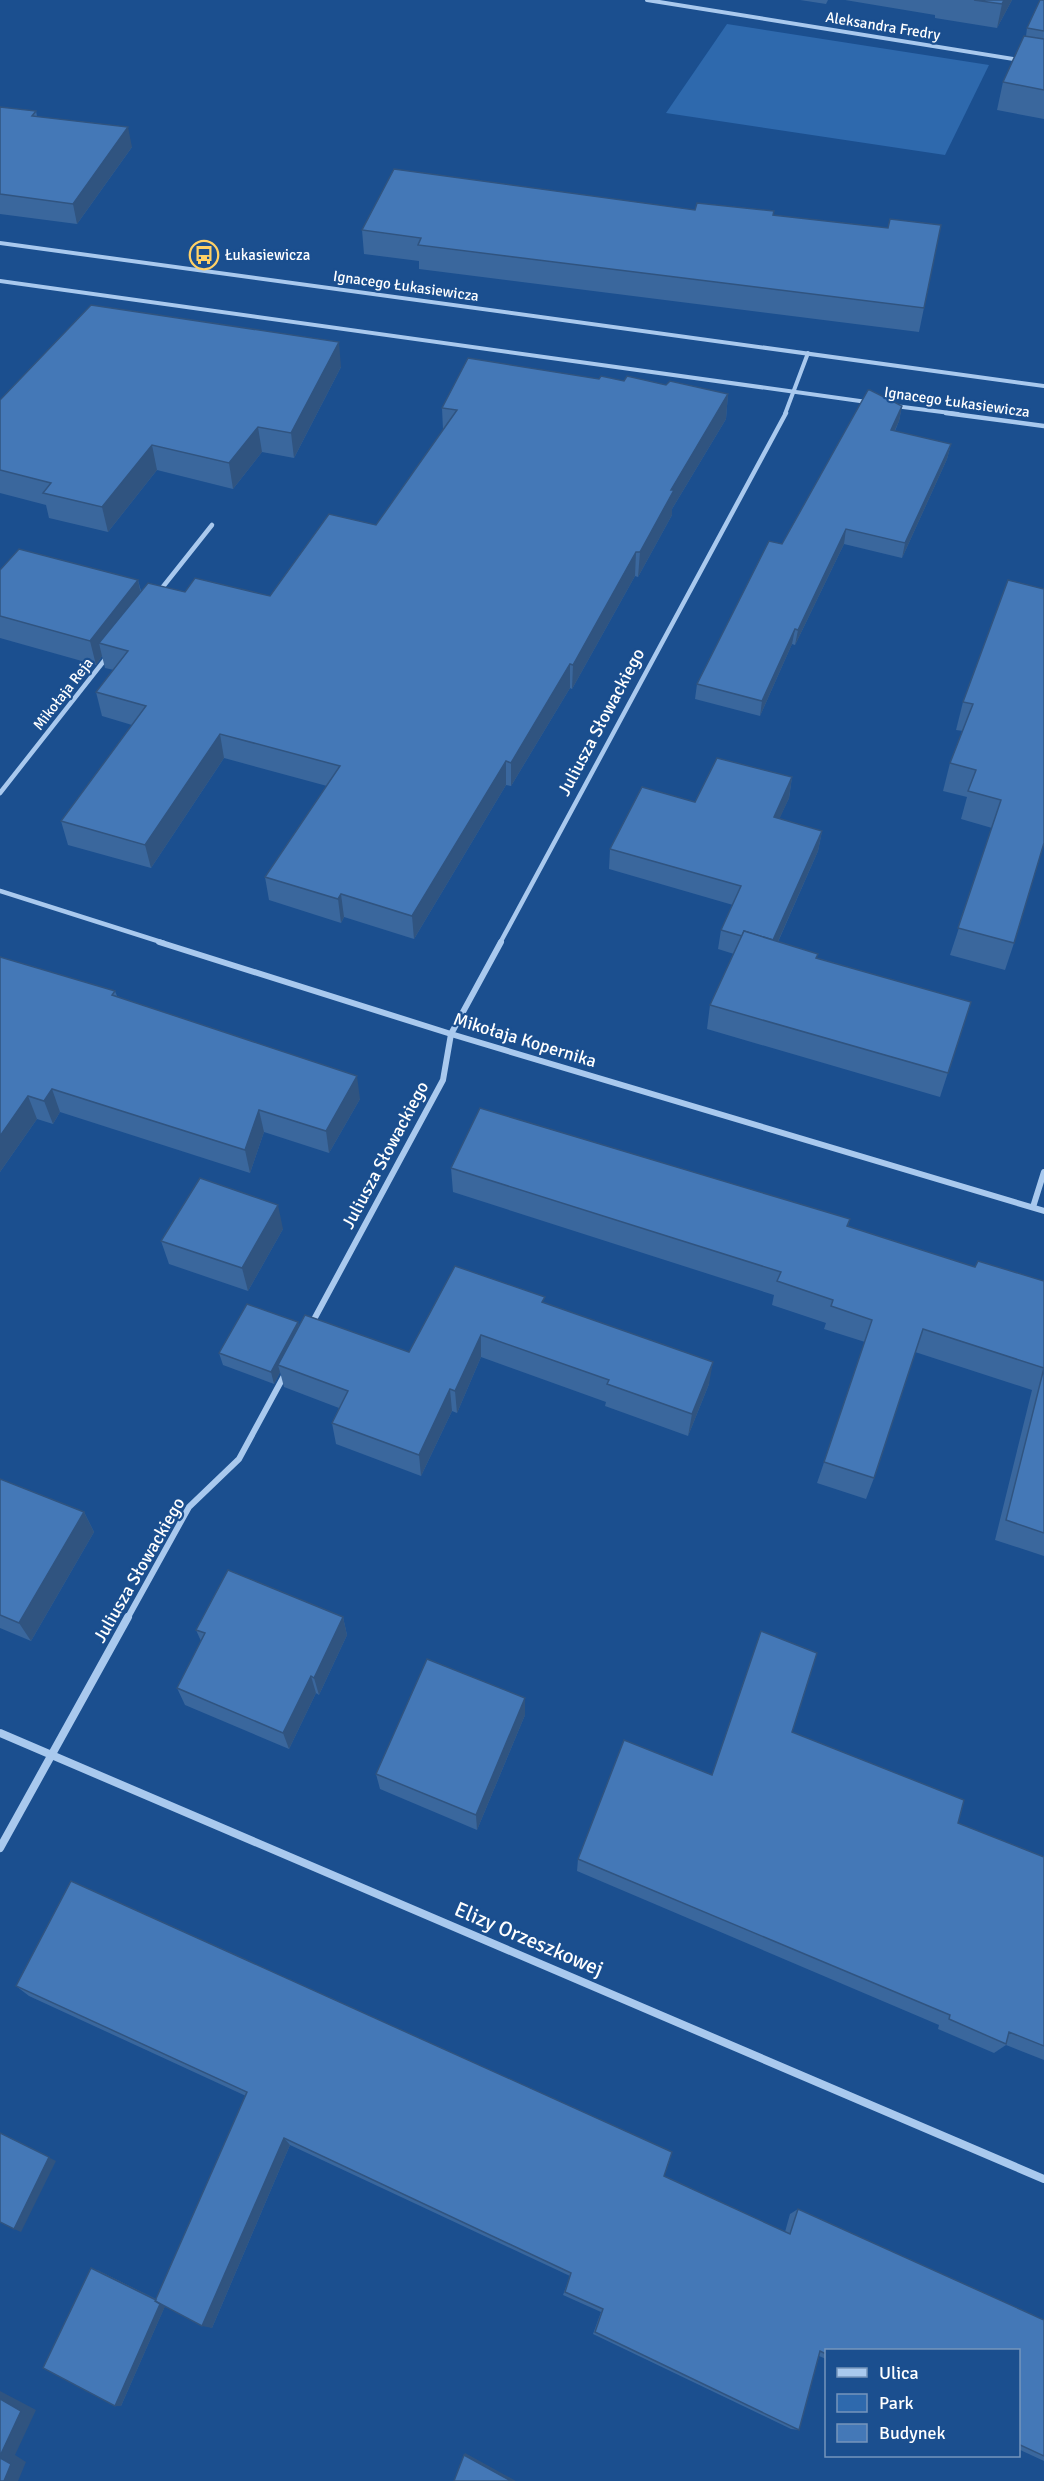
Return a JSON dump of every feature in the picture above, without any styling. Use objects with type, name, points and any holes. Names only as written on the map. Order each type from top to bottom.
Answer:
[{"type":"street","name":"Aleksandra Fredry","points":[[647,0],[1021,60]]},
{"type":"street","name":"Ignacego Łukasiewicza","points":[[0,243],[1044,386]]},
{"type":"street","name":"Ignacego Łukasiewicza","points":[[0,281],[878,404]]},
{"type":"street","points":[[795,392],[808,353]]},
{"type":"street","name":"Juliusza Słowackiego","points":[[307,1332],[443,1080],[451,1034],[795,392]]},
{"type":"street","name":"Ignacego Łukasiewicza","points":[[890,405],[1044,426]]},
{"type":"street","points":[[153,599],[212,525]]},
{"type":"street","name":"Mikołaja Reja","points":[[0,793],[109,655]]},
{"type":"street","name":"Mikołaja Kopernika","points":[[0,891],[451,1034],[1044,1211]]},
{"type":"street","points":[[1033,1207],[1044,1172]]},
{"type":"street","name":"Juliusza Słowackiego","points":[[0,1848],[189,1507],[239,1459],[290,1364]]},
{"type":"street","name":"Elizy Orzeszkowej","points":[[0,1733],[1044,2179]]},
{"type":"green space","points":[[727,24],[989,65],[945,155],[666,113]]},
{"type":"building","points":[[974,0],[1004,0],[1002,4]]},
{"type":"building","points":[[1040,0],[1044,0],[1044,31],[1027,28]]},
{"type":"building","points":[[1024,36],[1044,39],[1044,90],[1003,82]]},
{"type":"building","points":[[0,107],[36,111],[32,116],[128,127],[73,204],[0,194]]},
{"type":"building","points":[[394,169],[695,210],[697,203],[774,211],[773,215],[888,228],[890,219],[941,225],[924,308],[418,245],[421,238],[362,230]]},
{"type":"building","points":[[91,305],[339,342],[291,433],[258,427],[229,463],[152,445],[102,507],[43,493],[51,483],[0,470],[0,400]]},
{"type":"building","points":[[468,358],[599,379],[601,376],[624,381],[627,376],[666,385],[670,381],[728,394],[671,490],[674,490],[640,552],[636,552],[573,665],[570,664],[511,763],[506,761],[412,916],[341,894],[338,899],[265,877],[340,766],[220,734],[145,845],[61,821],[146,706],[96,692],[128,651],[99,643],[148,583],[185,592],[195,578],[270,596],[329,514],[376,525],[457,410],[442,408]]},
{"type":"building","points":[[868,390],[902,406],[891,430],[951,444],[905,543],[846,529],[798,630],[795,629],[762,701],[697,684],[769,541],[782,544]]},
{"type":"building","points":[[19,549],[138,580],[90,641],[0,616],[0,570]]},
{"type":"building","points":[[1008,580],[1044,589],[1044,843],[1014,943],[958,928],[1001,800],[968,791],[976,770],[950,763],[973,704],[963,702]]},
{"type":"building","points":[[717,758],[792,777],[774,817],[822,831],[773,940],[744,931],[742,936],[721,930],[741,886],[610,849],[642,787],[695,802]]},
{"type":"building","points":[[744,931],[818,954],[816,958],[971,1002],[948,1073],[710,1005]]},
{"type":"building","points":[[0,957],[115,991],[112,995],[357,1076],[326,1131],[259,1110],[245,1150],[52,1089],[44,1101],[28,1096],[0,1136]]},
{"type":"building","points":[[480,1108],[850,1219],[847,1226],[975,1267],[978,1261],[1044,1281],[1044,1368],[923,1329],[874,1478],[824,1462],[872,1320],[831,1306],[833,1300],[777,1281],[781,1272],[451,1168]]},
{"type":"building","points":[[200,1178],[278,1205],[242,1268],[161,1241]]},
{"type":"building","points":[[455,1266],[545,1297],[542,1302],[713,1362],[692,1414],[607,1384],[609,1380],[481,1335],[455,1391],[450,1389],[419,1455],[332,1423],[348,1391],[278,1365],[305,1315],[409,1352]]},
{"type":"building","points":[[247,1304],[298,1322],[271,1372],[219,1353]]},
{"type":"building","points":[[1044,1368],[1044,1533],[1006,1520]]},
{"type":"building","points":[[0,1479],[84,1512],[19,1623],[0,1615]]},
{"type":"building","points":[[228,1570],[343,1617],[314,1678],[311,1676],[283,1733],[177,1688],[205,1633],[196,1630]]},
{"type":"building","points":[[761,1631],[817,1653],[792,1732],[964,1800],[958,1823],[1044,1857],[1044,2046],[1009,2032],[1006,2044],[949,2019],[950,2015],[578,1859],[624,1740],[712,1775]]},
{"type":"building","points":[[427,1659],[525,1698],[476,1815],[376,1774]]},
{"type":"building","points":[[71,1881],[672,2152],[664,2176],[790,2234],[798,2209],[1044,2320],[1044,2456],[1020,2445],[1020,2349],[825,2349],[825,2354],[820,2351],[799,2430],[595,2332],[603,2309],[565,2292],[571,2273],[284,2138],[202,2326],[155,2301],[247,2092],[16,1986]]},
{"type":"building","points":[[0,2133],[49,2157],[14,2229],[0,2222]]},
{"type":"building","points":[[91,2268],[160,2304],[115,2406],[43,2368]]},
{"type":"building","points":[[0,2399],[21,2411],[0,2456]]},
{"type":"building","points":[[464,2455],[511,2481],[454,2481]]},
{"type":"building","points":[[0,2458],[11,2464],[4,2481],[0,2481]]},
{"type":"place","name":"Łukasiewicza","points":[[204,255]]}]
